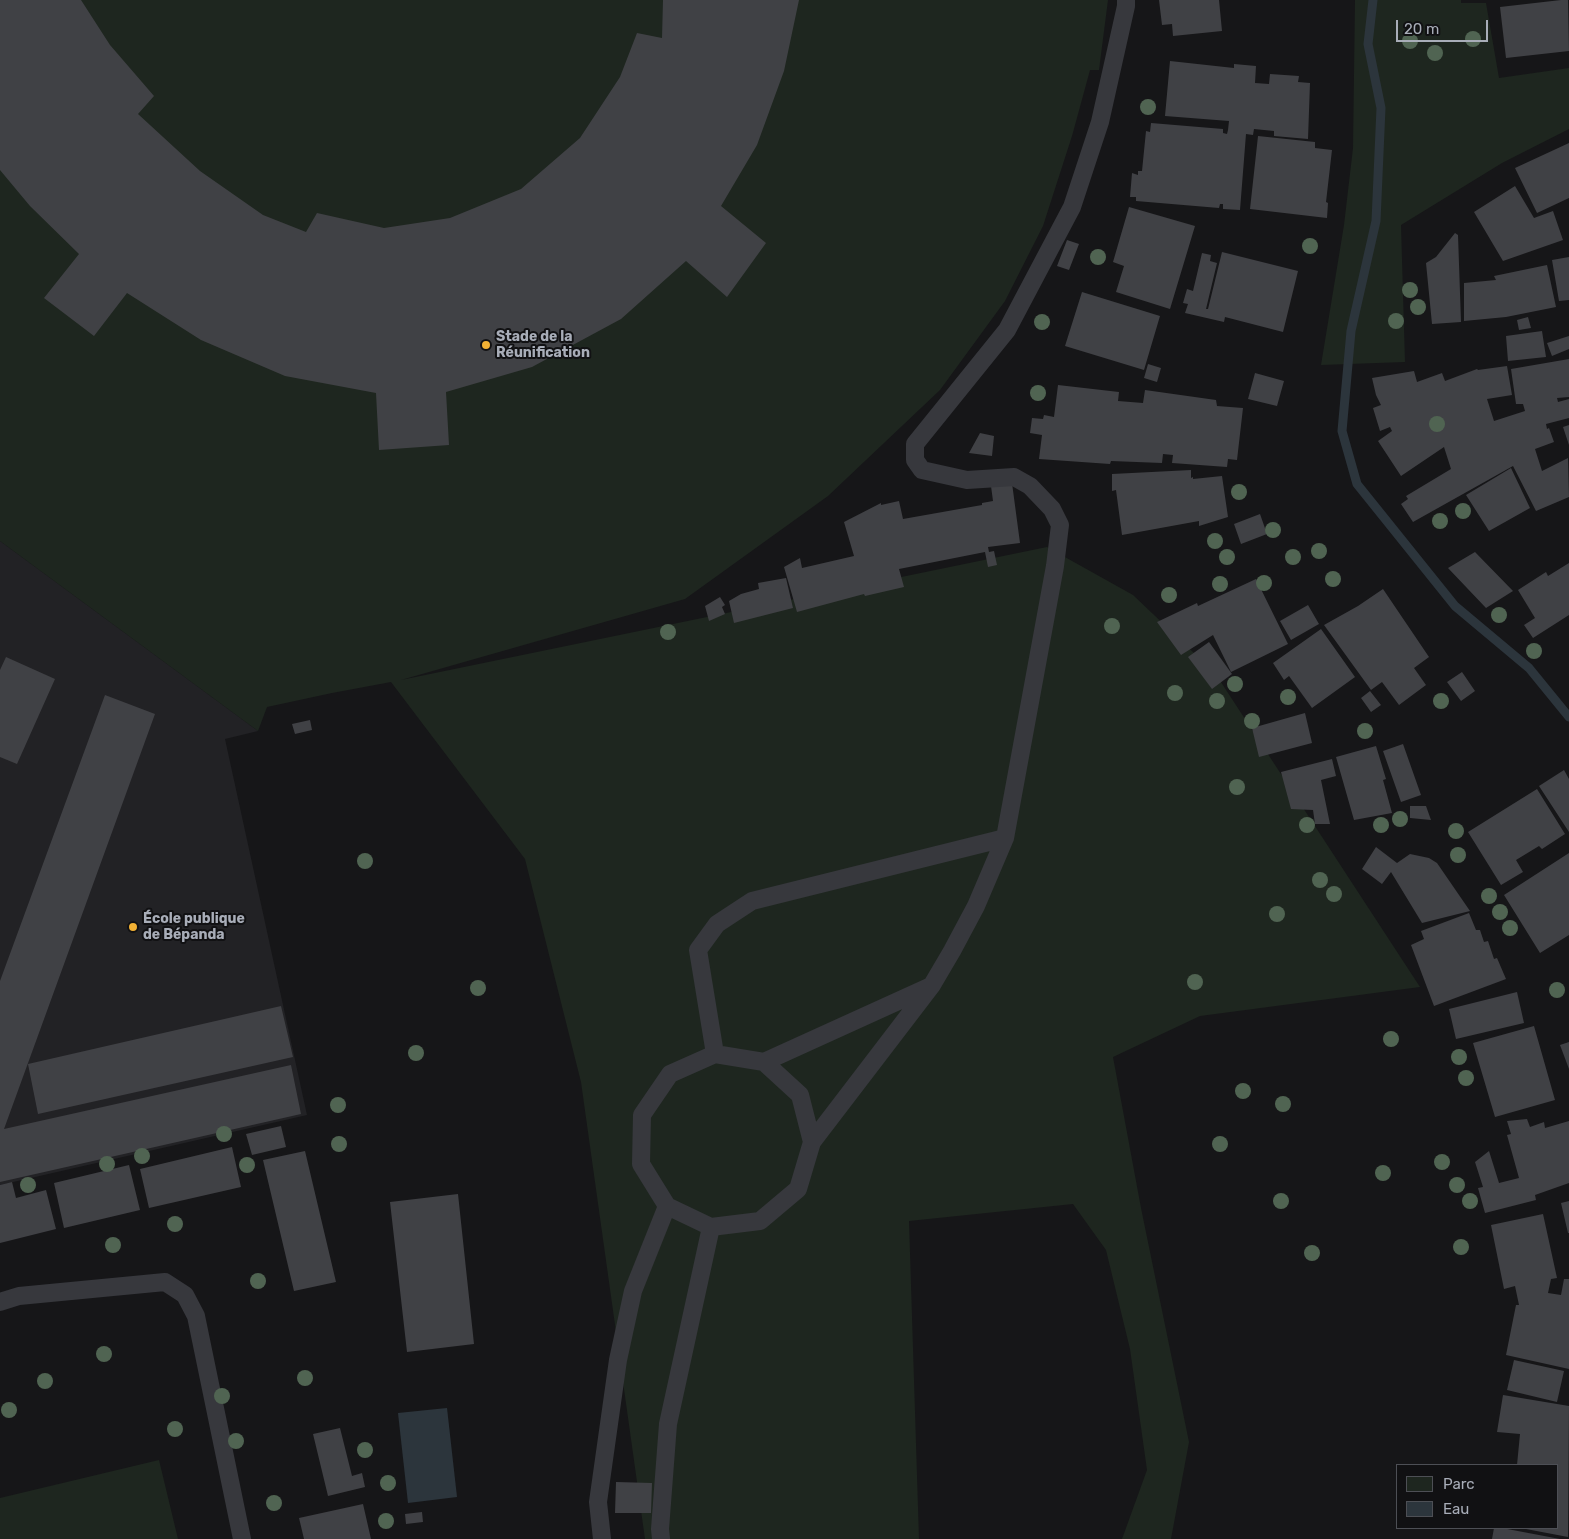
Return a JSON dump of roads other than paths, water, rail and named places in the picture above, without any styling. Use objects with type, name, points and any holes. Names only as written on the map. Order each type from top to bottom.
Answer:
[{"type":"lane","points":[[812,1142],[800,1094],[764,1062],[715,1054],[670,1074],[642,1115],[641,1164],[667,1206],[711,1227],[760,1220],[798,1189],[812,1142],[932,985],[976,906],[1005,838],[1055,566],[1060,525],[1052,509],[1030,486],[1014,477],[967,480],[922,470],[915,460],[916,444],[1007,330],[1072,207],[1100,122],[1126,0]]},
{"type":"lane","points":[[715,1054],[698,950],[717,924],[752,901],[1005,838]]},
{"type":"lane","points":[[764,1062],[932,985]]},
{"type":"lane","points":[[602,1539],[598,1502],[618,1360],[633,1292],[667,1206]]},
{"type":"lane","points":[[661,1539],[660,1529],[668,1424],[711,1227]]},
{"type":"lane","points":[[0,1302],[18,1296],[165,1282],[185,1295],[196,1316],[242,1539]]},
{"type":"water","points":[[447,1408],[457,1497],[408,1503],[398,1413]]},
{"type":"waterway","points":[[1373,0],[1368,44],[1381,108],[1376,221],[1351,331],[1342,431],[1357,484],[1455,606],[1529,668],[1569,717]]},
{"type":"place","name":"Stade de la Réunification","points":[[486,345]]},
{"type":"place","name":"École publique de Bépanda","points":[[133,927]]}]
